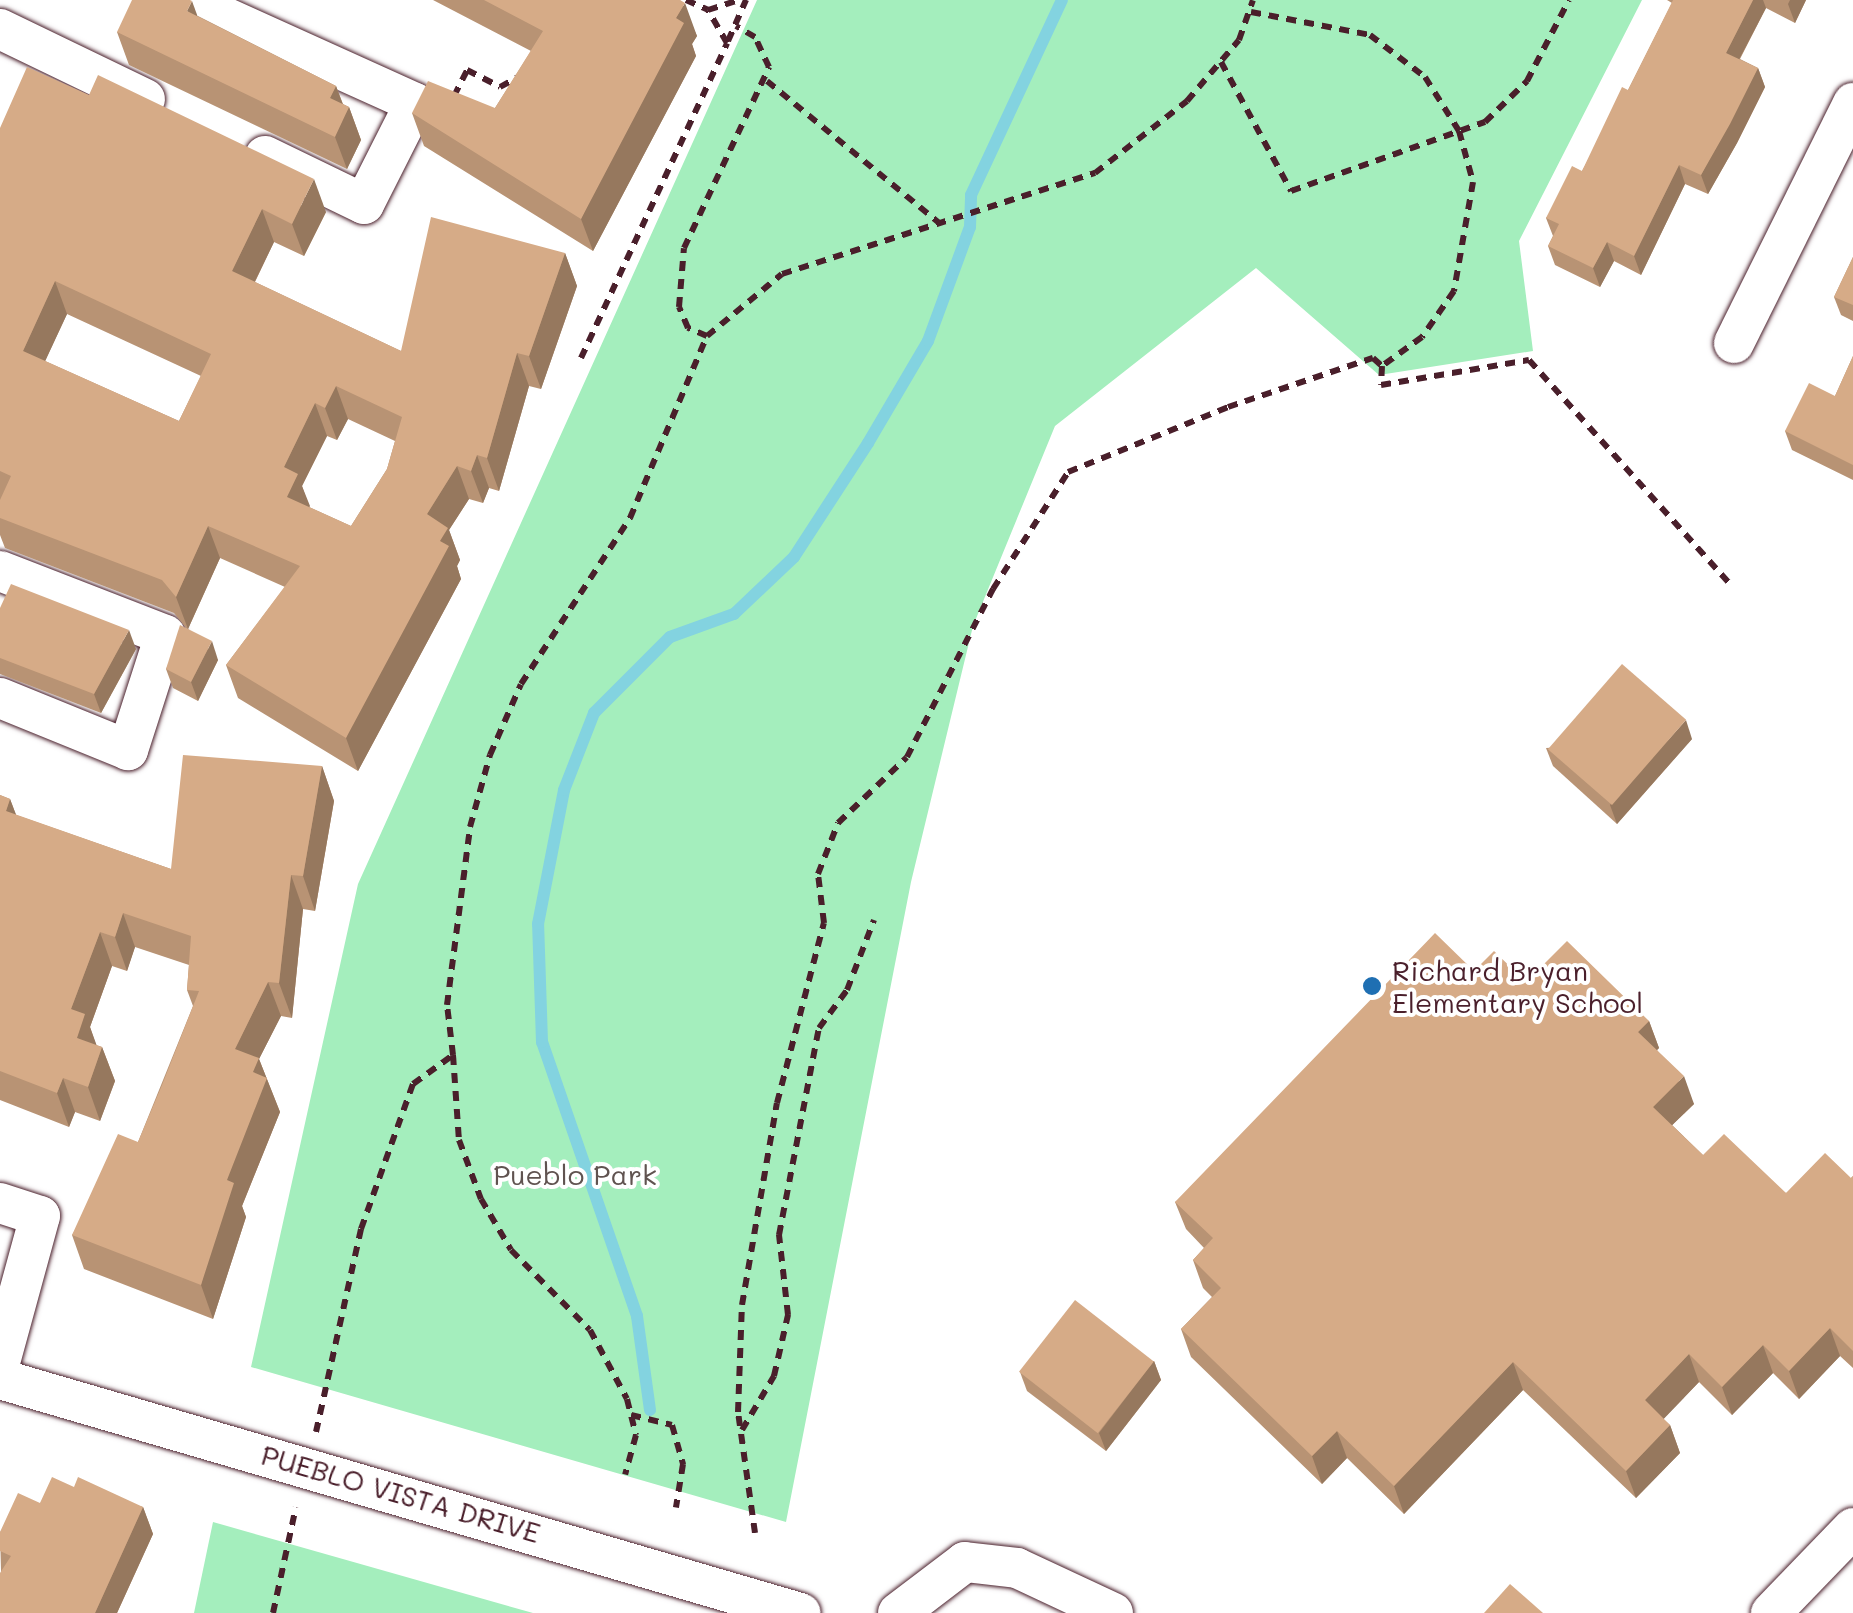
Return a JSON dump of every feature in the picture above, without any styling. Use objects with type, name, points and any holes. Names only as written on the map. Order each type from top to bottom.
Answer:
[{"type":"street","points":[[0,29],[364,204],[415,103],[187,0]]},
{"type":"street","points":[[1734,343],[1853,103]]},
{"type":"street","points":[[0,571],[165,634],[128,750],[0,698]]},
{"type":"street","points":[[0,1203],[40,1216],[0,1362]]},
{"type":"street","name":"PUEBLO VISTA DRIVE","points":[[0,1378],[800,1613]]},
{"type":"street","points":[[1771,1613],[1853,1528]]},
{"type":"street","points":[[898,1613],[965,1562],[1017,1568],[1114,1613]]},
{"type":"path","points":[[686,0],[708,10],[727,42]]},
{"type":"path","points":[[581,358],[727,42],[740,28],[743,0],[708,10]]},
{"type":"path","points":[[626,1475],[632,1415],[590,1330],[512,1250],[480,1199],[459,1140],[447,1006],[470,827],[490,756],[531,667],[630,518],[707,336],[782,274],[1096,173],[1221,62],[1251,12],[1253,0]]},
{"type":"path","points":[[1221,62],[1291,191],[1460,136],[1527,81],[1568,0]]},
{"type":"path","points":[[1251,12],[1370,35],[1425,77],[1460,136],[1473,182],[1454,290],[1422,336],[1382,366]]},
{"type":"path","points":[[707,336],[688,328],[679,307],[684,248],[767,81],[766,52],[740,28]]},
{"type":"path","points":[[415,103],[448,108],[467,70],[500,88],[530,70]]},
{"type":"path","points":[[767,81],[940,222]]},
{"type":"path","points":[[755,1532],[742,1431],[742,1304],[778,1104],[824,923],[818,874],[838,823],[907,757],[992,590],[1068,472],[1228,406],[1373,358],[1382,366]]},
{"type":"path","points":[[1382,366],[1381,385],[1529,360],[1733,587]]},
{"type":"path","points":[[742,1431],[763,1381],[774,1376],[788,1315],[780,1235],[820,1028],[847,990],[874,920]]},
{"type":"path","points":[[321,1414],[361,1229],[413,1084],[453,1055]]},
{"type":"path","points":[[632,1415],[663,1421],[677,1436],[676,1507]]},
{"type":"path","points":[[273,1613],[293,1519]]},
{"type":"green space","name":"Pueblo Park","points":[[757,0],[1642,0],[1519,241],[1533,351],[1379,375],[1256,268],[1055,426],[973,626],[911,882],[786,1522],[251,1367],[358,884]]},
{"type":"green space","points":[[213,1522],[533,1613],[194,1613]]},
{"type":"building","points":[[132,0],[190,0],[187,11],[336,86],[330,98],[349,107],[335,137],[117,32]]},
{"type":"building","points":[[484,0],[685,3],[676,18],[684,23],[581,219],[412,113],[428,81],[495,108],[543,31]]},
{"type":"building","points":[[1673,0],[1753,0],[1726,53],[1758,68],[1701,175],[1679,165],[1634,256],[1607,242],[1593,268],[1548,246],[1559,224],[1546,218],[1572,166],[1582,171],[1622,87],[1628,90]]},
{"type":"building","points":[[27,67],[89,95],[98,75],[314,179],[292,224],[262,209],[232,271],[401,351],[431,217],[565,253],[529,356],[517,353],[487,458],[477,455],[471,471],[457,466],[427,514],[448,528],[440,541],[449,546],[346,738],[226,665],[300,566],[208,526],[176,597],[162,580],[0,518],[0,500],[11,476],[0,471],[0,128]],"holes":[[[55,281],[211,354],[179,421],[23,351]],[[336,386],[402,417],[387,469],[351,526],[287,497],[298,474],[284,467],[315,403],[325,408]]]},
{"type":"building","points":[[1853,257],[1853,305],[1834,297]]},
{"type":"building","points":[[1853,356],[1853,465],[1785,431],[1809,383],[1835,396]]},
{"type":"building","points":[[11,584],[129,630],[94,694],[0,658],[0,608]]},
{"type":"building","points":[[180,625],[212,641],[191,682],[166,669]]},
{"type":"building","points":[[1622,664],[1686,720],[1612,805],[1548,749]]},
{"type":"building","points":[[183,755],[322,766],[303,876],[291,875],[279,983],[268,982],[235,1049],[259,1058],[253,1072],[267,1078],[227,1180],[234,1183],[201,1285],[72,1235],[118,1134],[138,1142],[162,1085],[199,991],[187,990],[191,936],[123,913],[115,937],[100,932],[71,1009],[85,1014],[77,1038],[102,1047],[88,1087],[63,1078],[57,1093],[0,1071],[0,795],[10,799],[6,811],[171,869]]},
{"type":"building","points":[[1435,933],[1474,971],[1494,951],[1526,982],[1567,941],[1649,1021],[1638,1032],[1684,1076],[1653,1107],[1703,1155],[1724,1134],[1786,1193],[1825,1153],[1853,1176],[1853,1351],[1830,1328],[1789,1371],[1763,1345],[1722,1387],[1689,1354],[1645,1400],[1670,1425],[1626,1471],[1513,1362],[1394,1486],[1337,1431],[1312,1456],[1181,1329],[1221,1288],[1193,1260],[1213,1238],[1175,1202]]},
{"type":"building","points":[[1075,1300],[1154,1362],[1098,1433],[1019,1372]]},
{"type":"building","points":[[52,1477],[74,1487],[78,1477],[143,1507],[95,1613],[0,1613],[0,1573],[11,1556],[0,1551],[0,1532],[18,1493],[40,1503]]},
{"type":"building","points":[[1510,1584],[1543,1613],[1484,1613]]},
{"type":"waterway","points":[[650,1410],[637,1316],[542,1042],[538,924],[564,790],[594,713],[670,637],[734,614],[794,557],[868,443],[928,341],[970,227],[971,195],[1062,0]]},
{"type":"place","name":"Richard Bryan Elementary School","points":[[1372,986]]}]
